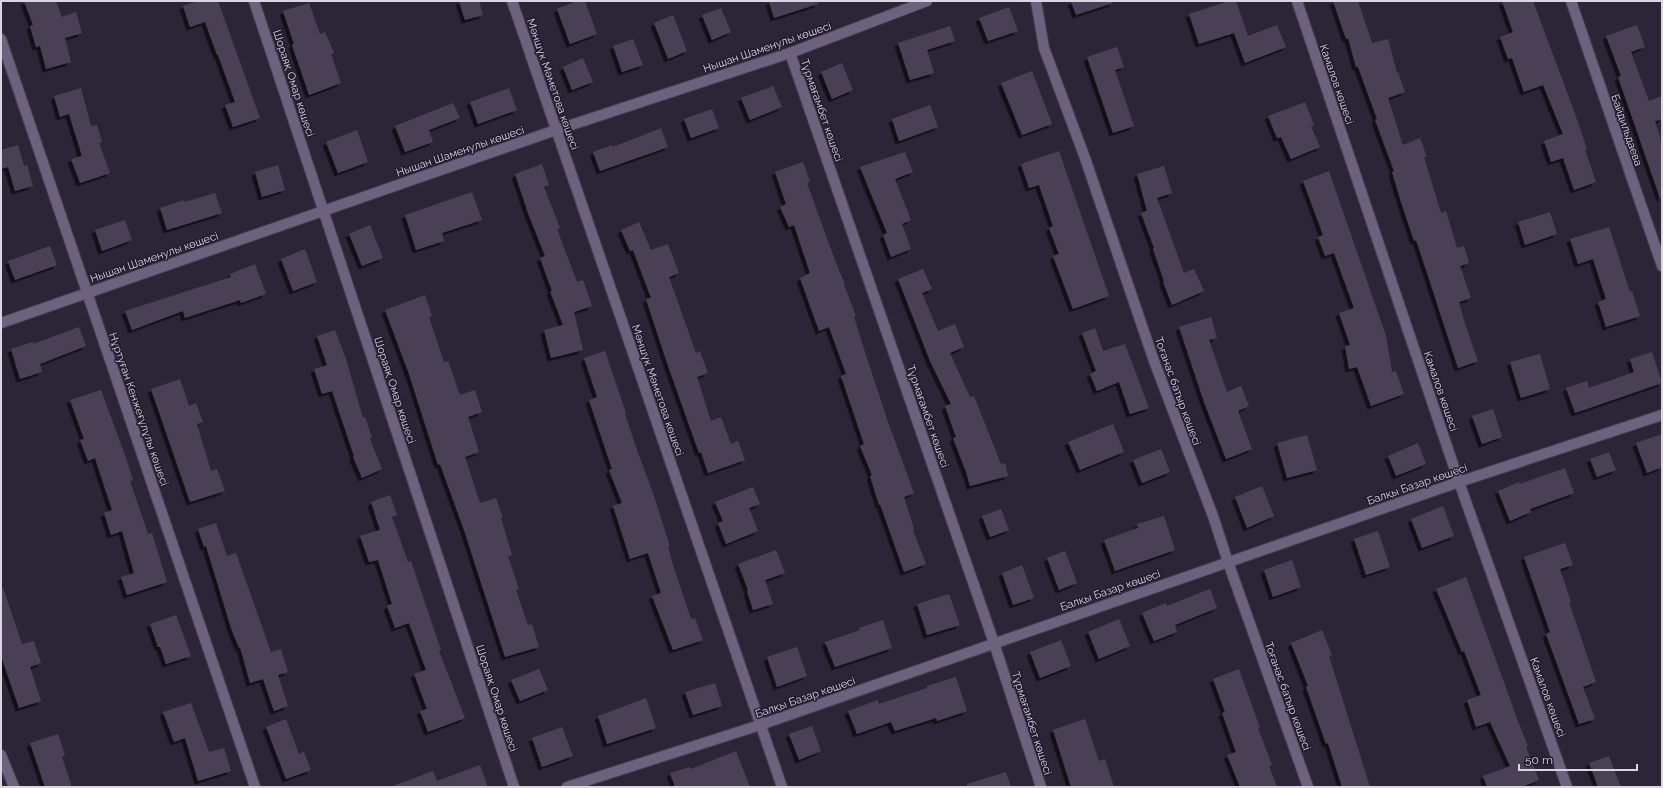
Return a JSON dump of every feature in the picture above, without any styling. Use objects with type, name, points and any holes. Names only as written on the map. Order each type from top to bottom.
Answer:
[{"type":"street","name":"Шораяқ Омар көшесі","points":[[254,1],[514,787]]},
{"type":"street","name":"Мәншүк Мәметова көшесі","points":[[512,1],[782,787]]},
{"type":"street","name":"Нышан Шаменулы көшесі","points":[[1,323],[556,130],[790,53],[927,1]]},
{"type":"street","name":"Тоғанас батыр көшесі","points":[[1036,1],[1044,48],[1086,158],[1154,361],[1213,516],[1308,787]]},
{"type":"street","name":"Камалов көшесі","points":[[1297,1],[1459,482],[1567,787]]},
{"type":"street","name":"Байдильдаева","points":[[1571,1],[1662,266]]},
{"type":"street","name":"Нұртуған Кенжеғұлұлы көшесі","points":[[1,39],[255,787]]},
{"type":"street","name":"Тұрмағамбет көшесі","points":[[790,53],[994,643],[1040,787]]},
{"type":"street","name":"Балқы Базар көшесі","points":[[567,787],[760,725],[1459,482],[1662,415]]},
{"type":"street","points":[[1,755],[14,787]]},
{"type":"building","points":[[24,1],[56,1],[62,17],[76,12],[82,33],[65,38],[71,62],[46,69],[40,46],[36,47],[30,26],[33,25]]},
{"type":"building","points":[[198,1],[218,1],[260,118],[233,127],[225,105],[235,102],[205,22],[190,27],[183,6]]},
{"type":"building","points":[[459,1],[479,1],[483,15],[465,20]]},
{"type":"building","points":[[577,1],[585,1],[597,34],[570,44],[557,9]]},
{"type":"building","points":[[769,1],[817,1],[818,4],[774,18]]},
{"type":"building","points":[[1071,1],[1112,1],[1113,3],[1076,15]]},
{"type":"building","points":[[1229,1],[1236,1],[1248,36],[1277,25],[1286,47],[1245,63],[1234,33],[1199,44],[1189,14]]},
{"type":"building","points":[[1333,1],[1358,1],[1372,43],[1388,39],[1397,73],[1398,72],[1405,92],[1388,98],[1403,145],[1420,138],[1427,157],[1424,157],[1441,213],[1446,211],[1457,248],[1464,246],[1469,263],[1460,266],[1471,298],[1459,302],[1478,361],[1458,368],[1416,240],[1414,241],[1401,202],[1392,172],[1394,171],[1375,120],[1377,119],[1358,67],[1356,67],[1348,38],[1346,39]]},
{"type":"building","points":[[1502,1],[1533,1],[1574,111],[1596,182],[1574,190],[1563,158],[1551,162],[1544,141],[1563,134],[1543,85],[1524,92],[1512,58],[1508,59],[1500,37],[1513,32]]},
{"type":"building","points":[[309,3],[320,34],[325,32],[334,53],[331,54],[341,83],[309,95],[292,45],[294,44],[283,11]]},
{"type":"building","points":[[1009,7],[1018,31],[988,41],[979,18]]},
{"type":"building","points":[[721,8],[731,32],[712,40],[702,15]]},
{"type":"building","points":[[673,15],[687,51],[668,59],[654,23]]},
{"type":"building","points":[[1637,25],[1645,47],[1631,52],[1649,101],[1662,96],[1662,119],[1655,121],[1662,143],[1662,198],[1660,198],[1618,77],[1621,76],[1606,36]]},
{"type":"building","points":[[950,26],[955,41],[927,50],[934,73],[910,80],[898,43]]},
{"type":"building","points":[[633,39],[643,65],[622,72],[613,46]]},
{"type":"building","points":[[1117,47],[1124,67],[1115,70],[1134,126],[1113,133],[1087,57]]},
{"type":"building","points":[[583,58],[593,82],[572,90],[563,67]]},
{"type":"building","points":[[842,63],[853,90],[832,99],[821,72]]},
{"type":"building","points":[[1032,71],[1052,124],[1022,135],[1001,83]]},
{"type":"building","points":[[773,86],[782,107],[750,120],[741,98]]},
{"type":"building","points":[[81,88],[91,126],[97,125],[102,142],[99,143],[110,173],[80,183],[71,159],[82,156],[69,114],[60,117],[54,96]]},
{"type":"building","points":[[509,88],[517,110],[478,124],[470,102]]},
{"type":"building","points":[[1305,102],[1314,125],[1311,126],[1320,147],[1291,159],[1281,137],[1277,138],[1268,116]]},
{"type":"building","points":[[453,103],[460,118],[429,130],[433,142],[405,152],[395,126]]},
{"type":"building","points":[[930,105],[938,127],[899,141],[892,119]]},
{"type":"building","points":[[712,109],[719,128],[691,138],[684,119]]},
{"type":"building","points":[[661,128],[668,147],[600,171],[593,152],[612,145],[613,147]]},
{"type":"building","points":[[357,130],[368,162],[338,173],[326,142]]},
{"type":"building","points":[[18,145],[24,166],[27,165],[33,186],[15,191],[8,167],[1,169],[1,150]]},
{"type":"building","points":[[1059,151],[1109,296],[1073,309],[1053,256],[1059,254],[1049,228],[1053,226],[1039,185],[1029,188],[1021,164]]},
{"type":"building","points":[[905,152],[913,172],[895,179],[911,220],[902,224],[911,249],[891,257],[883,235],[887,233],[860,167]]},
{"type":"building","points":[[803,162],[810,182],[807,183],[845,284],[844,285],[856,316],[854,317],[888,422],[914,493],[904,497],[914,529],[913,530],[926,564],[904,572],[880,504],[879,505],[870,476],[872,475],[860,446],[864,444],[841,376],[846,374],[829,327],[819,331],[800,278],[810,273],[794,225],[789,227],[780,207],[786,204],[775,172]]},
{"type":"building","points":[[542,164],[549,185],[544,187],[560,228],[557,229],[577,282],[583,280],[592,306],[574,312],[583,350],[551,358],[544,330],[563,325],[550,291],[552,291],[540,258],[545,256],[515,174]]},
{"type":"building","points":[[278,165],[285,190],[262,197],[255,172]]},
{"type":"building","points":[[1164,166],[1172,193],[1157,198],[1184,273],[1194,269],[1204,291],[1172,305],[1141,213],[1147,211],[1137,174]]},
{"type":"building","points":[[1329,171],[1386,336],[1392,372],[1396,371],[1404,394],[1371,406],[1357,367],[1349,369],[1345,346],[1350,345],[1339,313],[1354,308],[1334,253],[1325,256],[1318,237],[1323,235],[1303,181]]},
{"type":"building","points":[[472,192],[482,220],[442,233],[444,241],[416,250],[405,215]]},
{"type":"building","points":[[215,193],[222,213],[167,230],[160,208],[184,200],[185,202]]},
{"type":"building","points":[[1550,212],[1557,234],[1525,245],[1518,222]]},
{"type":"building","points":[[125,220],[132,240],[102,251],[95,230]]},
{"type":"building","points":[[639,222],[651,250],[668,244],[679,273],[669,277],[696,353],[700,351],[708,373],[697,377],[711,421],[721,417],[731,444],[738,441],[745,460],[708,473],[701,452],[699,453],[646,299],[651,298],[633,250],[630,251],[621,230]]},
{"type":"building","points":[[370,225],[383,258],[362,266],[349,234]]},
{"type":"building","points":[[1609,227],[1630,292],[1632,291],[1640,316],[1606,327],[1598,302],[1606,299],[1593,259],[1578,264],[1570,239]]},
{"type":"building","points":[[50,246],[57,265],[15,280],[8,261]]},
{"type":"building","points":[[305,249],[317,282],[293,291],[281,259]]},
{"type":"building","points":[[255,264],[266,294],[241,303],[240,300],[185,318],[183,311],[132,330],[125,311],[231,277],[230,274]]},
{"type":"building","points":[[923,269],[932,289],[922,293],[938,331],[955,324],[964,347],[950,353],[970,397],[974,396],[1001,464],[1005,463],[1008,476],[970,486],[953,438],[956,437],[945,406],[951,404],[930,361],[898,279]]},
{"type":"building","points":[[425,295],[432,316],[429,317],[444,362],[448,361],[460,395],[475,390],[482,412],[468,417],[479,452],[465,457],[480,503],[496,498],[503,518],[501,518],[512,555],[508,556],[519,589],[516,590],[528,625],[532,624],[539,647],[505,657],[464,530],[440,464],[438,465],[409,374],[385,310]]},
{"type":"building","points":[[1211,317],[1217,338],[1209,340],[1227,392],[1241,386],[1249,406],[1238,411],[1252,449],[1226,459],[1204,402],[1179,327]]},
{"type":"building","points":[[79,327],[86,346],[40,364],[42,372],[20,379],[11,349],[33,342],[33,344]]},
{"type":"building","points":[[1095,328],[1103,351],[1125,344],[1149,408],[1130,414],[1119,382],[1097,391],[1090,374],[1096,371],[1082,333]]},
{"type":"building","points":[[335,330],[346,359],[363,418],[365,417],[372,438],[370,439],[382,469],[362,478],[353,457],[354,456],[332,391],[322,394],[314,369],[327,365],[317,336]]},
{"type":"building","points":[[605,351],[638,453],[653,493],[670,546],[668,547],[673,565],[691,619],[695,618],[703,640],[673,650],[652,596],[661,593],[648,553],[630,559],[613,506],[622,503],[609,470],[612,469],[589,400],[597,397],[584,358]]},
{"type":"building","points":[[1652,352],[1662,383],[1575,413],[1566,388],[1587,381],[1589,388],[1634,372],[1630,359]]},
{"type":"building","points":[[1540,354],[1550,389],[1521,398],[1510,362]]},
{"type":"building","points":[[180,379],[189,406],[196,403],[203,422],[197,424],[211,471],[217,469],[225,491],[190,502],[151,389]]},
{"type":"building","points":[[101,390],[126,458],[133,480],[130,481],[148,534],[152,533],[167,582],[127,595],[121,577],[134,573],[122,531],[111,535],[104,513],[112,510],[95,458],[88,461],[80,440],[84,439],[70,400]]},
{"type":"building","points":[[1493,409],[1502,437],[1482,444],[1472,416]]},
{"type":"building","points":[[1113,424],[1124,452],[1080,470],[1068,442]]},
{"type":"building","points":[[1662,434],[1662,467],[1647,473],[1636,443]]},
{"type":"building","points":[[1307,435],[1317,470],[1287,478],[1277,443]]},
{"type":"building","points":[[1418,443],[1426,464],[1396,476],[1388,456]]},
{"type":"building","points":[[1161,449],[1170,472],[1142,483],[1133,460]]},
{"type":"building","points":[[1609,452],[1616,470],[1597,477],[1590,459]]},
{"type":"building","points":[[1565,468],[1574,493],[1530,509],[1531,512],[1510,521],[1498,491],[1519,482],[1520,484]]},
{"type":"building","points":[[1262,486],[1274,516],[1247,528],[1235,497]]},
{"type":"building","points":[[753,487],[760,504],[749,508],[758,531],[726,544],[718,523],[723,521],[715,502]]},
{"type":"building","points":[[390,495],[397,515],[392,517],[408,562],[411,561],[441,650],[439,651],[465,718],[428,732],[420,711],[427,709],[414,674],[426,670],[409,623],[395,628],[387,606],[392,604],[378,560],[369,562],[360,536],[380,530],[371,502]]},
{"type":"building","points":[[1443,506],[1454,536],[1422,548],[1411,519]]},
{"type":"building","points":[[1001,509],[1009,530],[990,537],[982,516]]},
{"type":"building","points":[[1164,516],[1175,550],[1115,571],[1104,540],[1138,528],[1137,524]]},
{"type":"building","points":[[216,523],[227,556],[236,553],[271,652],[281,649],[288,672],[278,675],[288,706],[274,711],[263,679],[250,683],[240,647],[239,648],[231,628],[206,546],[204,547],[198,529]]},
{"type":"building","points":[[1378,531],[1390,567],[1366,575],[1354,539]]},
{"type":"building","points":[[1565,543],[1573,565],[1560,569],[1571,602],[1569,602],[1596,682],[1583,687],[1595,719],[1579,724],[1546,634],[1550,632],[1524,557]]},
{"type":"building","points":[[776,550],[785,573],[765,580],[773,604],[753,610],[747,591],[748,590],[738,564]]},
{"type":"building","points":[[1065,551],[1077,583],[1059,590],[1047,558]]},
{"type":"building","points":[[1292,560],[1301,587],[1273,597],[1264,570]]},
{"type":"building","points":[[1022,565],[1034,598],[1013,605],[1002,573]]},
{"type":"building","points":[[1466,577],[1539,780],[1522,787],[1487,787],[1483,776],[1510,766],[1490,722],[1476,727],[1467,700],[1481,695],[1464,651],[1462,652],[1436,589]]},
{"type":"building","points":[[1,588],[3,588],[22,644],[34,641],[41,663],[30,667],[41,701],[19,708],[1,656]]},
{"type":"building","points":[[1210,589],[1217,608],[1175,625],[1177,632],[1154,641],[1142,613],[1166,603],[1167,606]]},
{"type":"building","points":[[949,594],[960,625],[927,635],[917,604]]},
{"type":"building","points":[[176,615],[191,656],[166,664],[150,624]]},
{"type":"building","points":[[1119,619],[1130,646],[1099,659],[1088,632]]},
{"type":"building","points":[[883,620],[892,648],[835,667],[825,642]]},
{"type":"building","points":[[1322,630],[1332,655],[1329,656],[1370,787],[1342,787],[1328,743],[1326,744],[1306,687],[1308,686],[1291,643]]},
{"type":"building","points":[[1061,640],[1071,666],[1040,678],[1030,652]]},
{"type":"building","points":[[797,647],[807,676],[777,687],[767,657]]},
{"type":"building","points":[[539,669],[548,690],[520,701],[511,680]]},
{"type":"building","points":[[1239,669],[1260,728],[1258,728],[1272,765],[1269,766],[1277,787],[1240,787],[1227,755],[1236,752],[1222,713],[1225,712],[1213,679]]},
{"type":"building","points":[[956,677],[967,711],[937,721],[936,718],[895,731],[891,722],[857,734],[848,711],[878,700],[879,704]]},
{"type":"building","points":[[715,683],[722,706],[693,715],[685,692]]},
{"type":"building","points":[[646,698],[656,728],[607,744],[598,716]]},
{"type":"building","points":[[191,703],[209,752],[224,748],[231,771],[198,781],[185,738],[174,742],[163,712]]},
{"type":"building","points":[[286,719],[299,754],[304,752],[311,770],[286,779],[266,727]]},
{"type":"building","points":[[1085,719],[1099,761],[1105,759],[1114,787],[1071,787],[1053,730]]},
{"type":"building","points":[[812,726],[821,751],[799,760],[789,734]]},
{"type":"building","points":[[562,727],[573,756],[542,767],[532,738]]},
{"type":"building","points":[[58,734],[65,755],[62,757],[72,787],[45,787],[30,743]]},
{"type":"building","points":[[736,751],[750,787],[675,787],[670,773],[690,767],[691,769]]},
{"type":"building","points":[[1609,756],[1621,787],[1598,787],[1589,763]]},
{"type":"building","points":[[480,765],[488,787],[393,787],[433,771],[437,781]]},
{"type":"building","points":[[1006,772],[1011,787],[968,787],[967,784]]}]
